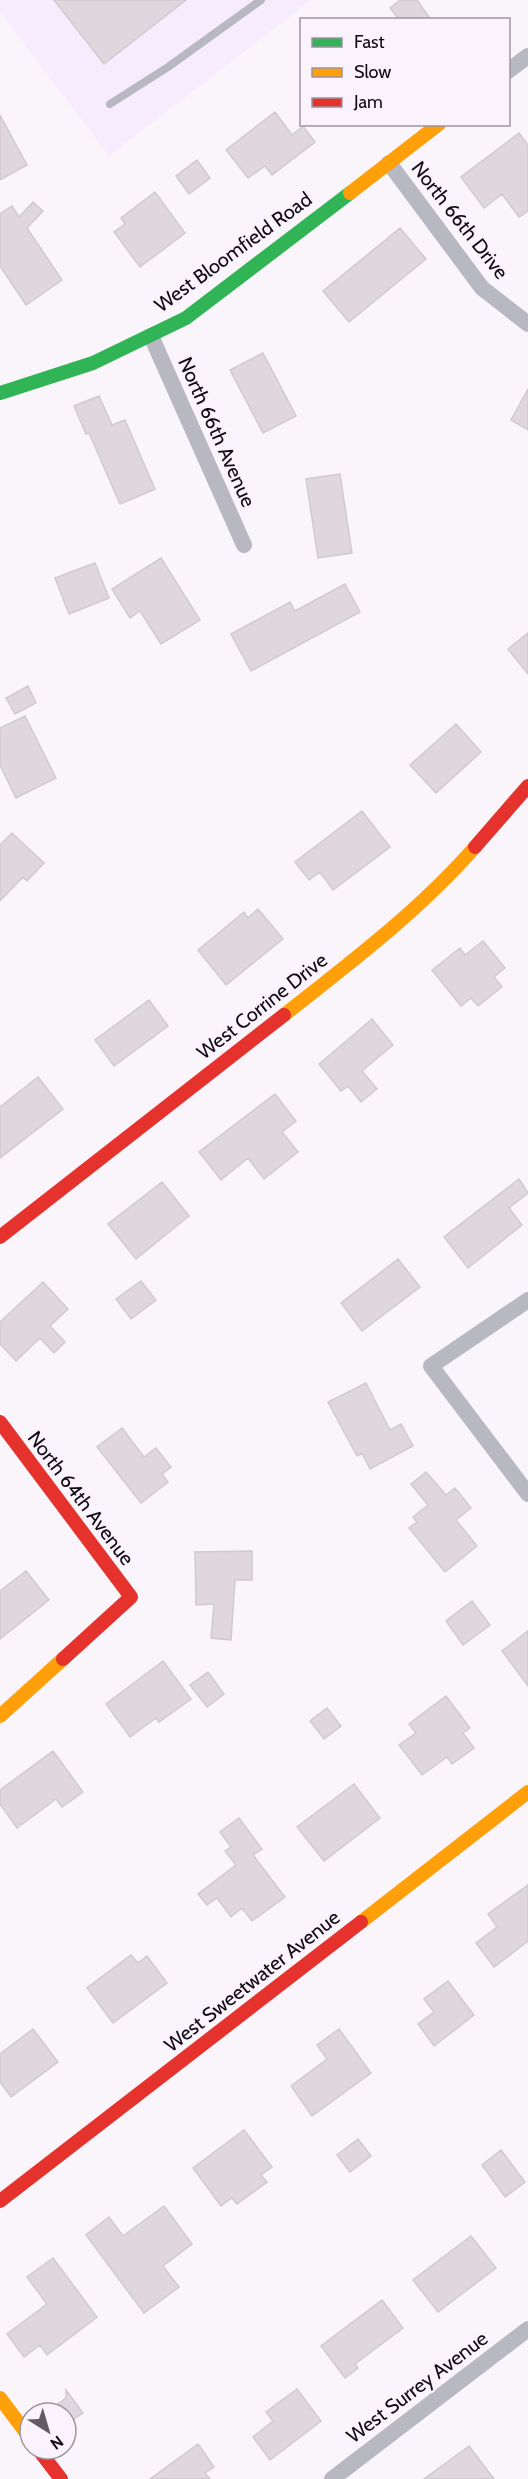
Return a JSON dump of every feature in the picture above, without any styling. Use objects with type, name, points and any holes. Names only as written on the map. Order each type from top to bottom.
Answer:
[{"type":"street","points":[[510,70],[528,56]]},
{"type":"street","name":"West Bloomfield Road","points":[[0,393],[93,363],[186,318],[436,126]]},
{"type":"street","name":"North 66th Drive","points":[[389,163],[482,288],[528,324]]},
{"type":"street","name":"North 66th Avenue","points":[[151,336],[244,545]]},
{"type":"street","name":"West Corrine Drive","points":[[0,1237],[375,943],[440,887],[528,786]]},
{"type":"street","points":[[528,1300],[431,1366],[528,1494]]},
{"type":"street","name":"North 64th Avenue","points":[[0,1422],[130,1597],[0,1716]]},
{"type":"street","name":"West Sweetwater Avenue","points":[[0,2201],[525,1799]]},
{"type":"street","name":"West Surrey Avenue","points":[[332,2479],[528,2329]]},
{"type":"street","points":[[0,2398],[18,2422]]},
{"type":"street","points":[[47,2461],[61,2479]]},
{"type":"lane","points":[[110,104],[168,67],[261,0]]},
{"type":"shaded area","points":[[0,0],[311,0],[109,156],[0,12]]},
{"type":"building","points":[[54,0],[186,0],[104,64]]},
{"type":"building","points":[[400,0],[417,0],[430,18],[398,18],[390,8]]},
{"type":"building","points":[[275,112],[292,135],[303,126],[315,142],[272,175],[265,166],[248,178],[226,150]]},
{"type":"building","points":[[0,115],[27,165],[0,180]]},
{"type":"building","points":[[519,133],[528,145],[528,211],[519,217],[502,194],[484,208],[461,177]]},
{"type":"building","points":[[197,160],[210,178],[189,194],[176,176]]},
{"type":"building","points":[[155,192],[185,233],[140,267],[114,232],[125,224],[121,218]]},
{"type":"building","points":[[33,202],[43,211],[27,228],[62,280],[26,305],[0,266],[0,214],[12,206],[19,217]]},
{"type":"building","points":[[400,228],[426,259],[349,322],[323,291]]},
{"type":"building","points":[[263,353],[296,416],[263,433],[230,370]]},
{"type":"building","points":[[528,389],[528,430],[511,420]]},
{"type":"building","points":[[99,396],[112,425],[125,420],[155,489],[120,504],[89,433],[86,434],[74,406]]},
{"type":"building","points":[[340,474],[352,553],[318,558],[306,479]]},
{"type":"building","points":[[161,558],[200,620],[161,644],[140,611],[130,618],[112,589]]},
{"type":"building","points":[[95,563],[109,598],[69,614],[55,578]]},
{"type":"building","points":[[345,584],[360,612],[251,671],[231,634],[290,602],[295,611]]},
{"type":"building","points":[[528,633],[528,674],[508,649]]},
{"type":"building","points":[[28,686],[36,703],[15,714],[6,698]]},
{"type":"building","points":[[25,716],[56,778],[16,798],[0,765],[0,728]]},
{"type":"building","points":[[456,724],[481,752],[436,793],[410,765]]},
{"type":"building","points":[[362,811],[390,847],[333,890],[320,872],[309,880],[295,862]]},
{"type":"building","points":[[12,833],[44,863],[27,881],[23,877],[0,901],[0,845]]},
{"type":"building","points":[[258,909],[283,939],[226,985],[198,950],[244,912],[248,918]]},
{"type":"building","points":[[483,941],[505,968],[494,977],[502,987],[478,1006],[471,998],[461,1006],[432,970],[460,948],[465,955]]},
{"type":"building","points":[[149,1000],[168,1026],[114,1066],[95,1040]]},
{"type":"building","points":[[372,1019],[393,1045],[362,1071],[377,1089],[361,1102],[348,1086],[341,1091],[319,1064]]},
{"type":"building","points":[[38,1077],[63,1109],[0,1158],[0,1107]]},
{"type":"building","points":[[275,1094],[296,1121],[282,1132],[298,1152],[264,1179],[248,1158],[221,1180],[199,1152]]},
{"type":"building","points":[[519,1179],[528,1193],[509,1208],[522,1225],[468,1268],[444,1237]]},
{"type":"building","points":[[162,1182],[189,1216],[136,1259],[108,1224]]},
{"type":"building","points":[[398,1259],[420,1287],[362,1331],[341,1303]]},
{"type":"building","points":[[141,1281],[156,1300],[131,1319],[116,1299]]},
{"type":"building","points":[[43,1282],[68,1309],[50,1326],[65,1342],[54,1353],[40,1338],[16,1361],[0,1344],[0,1322]]},
{"type":"building","points":[[366,1383],[390,1430],[401,1424],[413,1446],[370,1469],[362,1453],[357,1456],[328,1402]]},
{"type":"building","points":[[122,1428],[144,1457],[156,1448],[171,1467],[162,1474],[168,1482],[141,1503],[97,1447]]},
{"type":"building","points":[[426,1472],[446,1495],[455,1488],[471,1508],[456,1520],[477,1546],[445,1572],[409,1528],[417,1522],[413,1517],[428,1505],[411,1484]]},
{"type":"building","points":[[252,1551],[252,1580],[235,1580],[231,1640],[211,1638],[214,1604],[196,1605],[195,1552]]},
{"type":"building","points":[[26,1571],[49,1600],[0,1639],[0,1591]]},
{"type":"building","points":[[472,1601],[490,1625],[463,1645],[446,1621]]},
{"type":"building","points":[[528,1631],[528,1686],[502,1651]]},
{"type":"building","points":[[163,1661],[191,1699],[159,1722],[156,1718],[130,1737],[106,1704]]},
{"type":"building","points":[[208,1672],[224,1694],[207,1707],[190,1685]]},
{"type":"building","points":[[446,1696],[470,1728],[463,1733],[474,1748],[452,1764],[447,1757],[422,1775],[399,1745],[416,1733],[409,1724]]},
{"type":"building","points":[[327,1708],[341,1726],[324,1739],[310,1721]]},
{"type":"building","points":[[53,1751],[83,1792],[62,1807],[56,1799],[17,1828],[0,1804],[0,1790]]},
{"type":"building","points":[[354,1784],[380,1818],[324,1861],[297,1827]]},
{"type":"building","points":[[239,1818],[262,1849],[253,1855],[285,1897],[252,1921],[242,1908],[231,1917],[217,1898],[207,1905],[198,1894],[236,1865],[225,1851],[231,1847],[220,1832]]},
{"type":"building","points":[[528,1885],[528,1941],[494,1967],[476,1943],[497,1927],[488,1914]]},
{"type":"building","points":[[131,1955],[138,1963],[147,1956],[167,1983],[113,2023],[87,1988]]},
{"type":"building","points":[[448,1981],[474,2015],[434,2046],[418,2024],[434,2012],[424,1999]]},
{"type":"building","points":[[33,2029],[58,2062],[11,2097],[0,2082],[0,2054]]},
{"type":"building","points":[[339,2029],[371,2073],[312,2116],[291,2086],[327,2059],[317,2045]]},
{"type":"building","points":[[244,2130],[272,2167],[261,2175],[267,2182],[237,2204],[232,2198],[221,2206],[193,2168]]},
{"type":"building","points":[[358,2139],[371,2156],[350,2172],[337,2155]]},
{"type":"building","points":[[501,2150],[525,2182],[505,2197],[482,2165]]},
{"type":"building","points":[[164,2206],[192,2244],[163,2266],[179,2287],[144,2313],[86,2235],[109,2217],[123,2236]]},
{"type":"building","points":[[471,2236],[496,2268],[438,2312],[413,2280]]},
{"type":"building","points":[[53,2258],[97,2317],[47,2355],[40,2345],[24,2357],[7,2334],[47,2304],[27,2277]]},
{"type":"building","points":[[382,2300],[403,2328],[355,2364],[358,2368],[345,2378],[321,2346]]},
{"type":"building","points":[[297,2389],[321,2421],[270,2460],[253,2437],[273,2421],[266,2412]]},
{"type":"building","points":[[66,2390],[74,2401],[62,2401],[66,2398]]},
{"type":"building","points":[[78,2406],[83,2413],[78,2416]]},
{"type":"building","points":[[198,2444],[214,2467],[205,2473],[210,2479],[150,2479]]},
{"type":"building","points":[[469,2446],[494,2479],[424,2479]]},
{"type":"traffic: fast","points":[[0,393],[93,363],[186,318],[350,193]]},
{"type":"traffic: slow","points":[[350,193],[436,126]]},
{"type":"traffic: slow","points":[[284,1015],[408,914],[475,847]]},
{"type":"traffic: slow","points":[[0,1716],[63,1659]]},
{"type":"traffic: slow","points":[[361,1922],[528,1792]]},
{"type":"traffic: slow","points":[[0,2398],[18,2422]]},
{"type":"traffic: jam","points":[[475,847],[528,786]]},
{"type":"traffic: jam","points":[[0,1237],[284,1015]]},
{"type":"traffic: jam","points":[[0,1422],[131,1597],[63,1659]]},
{"type":"traffic: jam","points":[[0,2201],[361,1922]]},
{"type":"traffic: jam","points":[[47,2461],[61,2479]]}]
